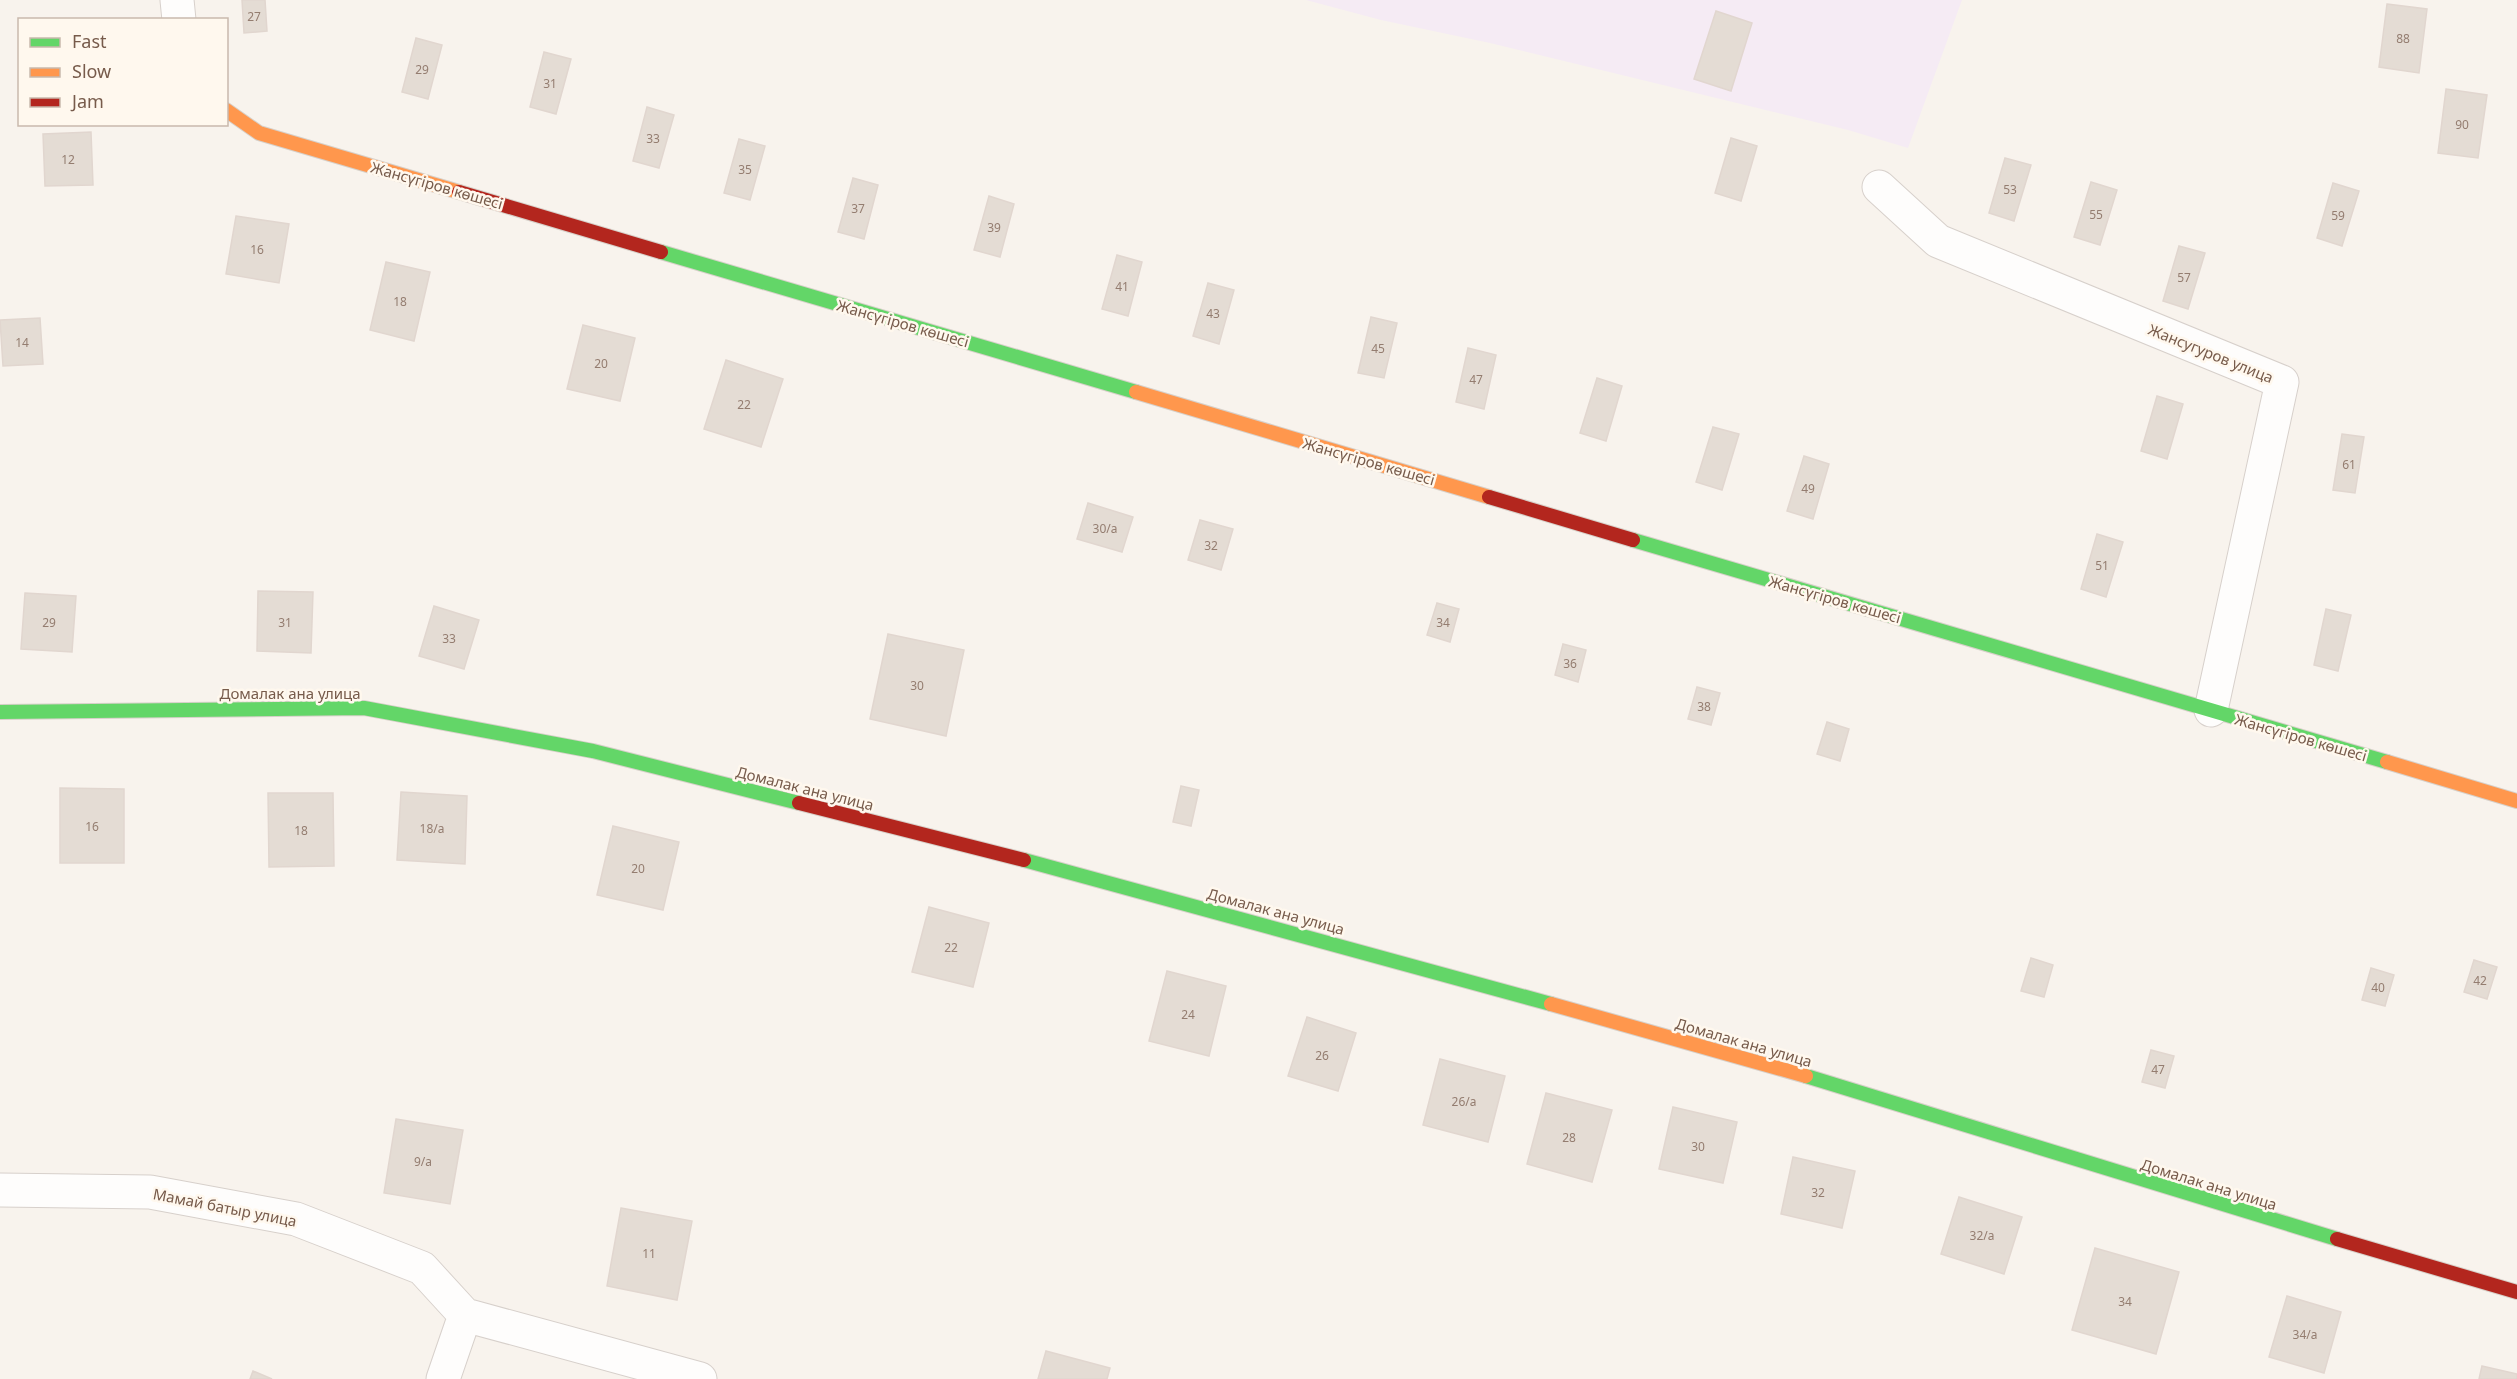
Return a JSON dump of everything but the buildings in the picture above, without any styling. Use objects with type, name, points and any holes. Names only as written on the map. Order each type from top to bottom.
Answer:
[{"type":"street","points":[[177,0],[179,18]]},
{"type":"street","name":"Жансүгіров көшесі","points":[[228,111],[259,133],[2517,801]]},
{"type":"street","name":"Жансугуров улица","points":[[1879,187],[1938,241],[2282,382],[2211,710]]},
{"type":"street","name":"Домалак ана улица","points":[[0,712],[364,708],[593,751],[1094,878],[1770,1065],[2268,1219],[2517,1292]]},
{"type":"street","name":"Мамай батыр улица","points":[[0,1190],[150,1192],[296,1219],[422,1268],[465,1315]]},
{"type":"street","points":[[442,1379],[465,1315],[700,1379]]},
{"type":"shaded area","points":[[1306,0],[1962,0],[1908,148],[1848,130],[1490,43],[1381,20]]},
{"type":"traffic: fast","points":[[661,252],[1136,392]]},
{"type":"traffic: fast","points":[[1633,540],[2387,762]]},
{"type":"traffic: fast","points":[[0,712],[364,708],[593,751],[799,803]]},
{"type":"traffic: fast","points":[[1024,860],[1551,1004]]},
{"type":"traffic: fast","points":[[1806,1076],[2337,1239]]},
{"type":"traffic: slow","points":[[228,111],[259,133],[459,192]]},
{"type":"traffic: slow","points":[[1136,392],[1489,497]]},
{"type":"traffic: slow","points":[[2387,762],[2517,801]]},
{"type":"traffic: slow","points":[[1551,1004],[1806,1076]]},
{"type":"traffic: jam","points":[[459,192],[661,252]]},
{"type":"traffic: jam","points":[[1489,497],[1633,540]]},
{"type":"traffic: jam","points":[[799,803],[1024,860]]},
{"type":"traffic: jam","points":[[2337,1239],[2517,1292]]}]
